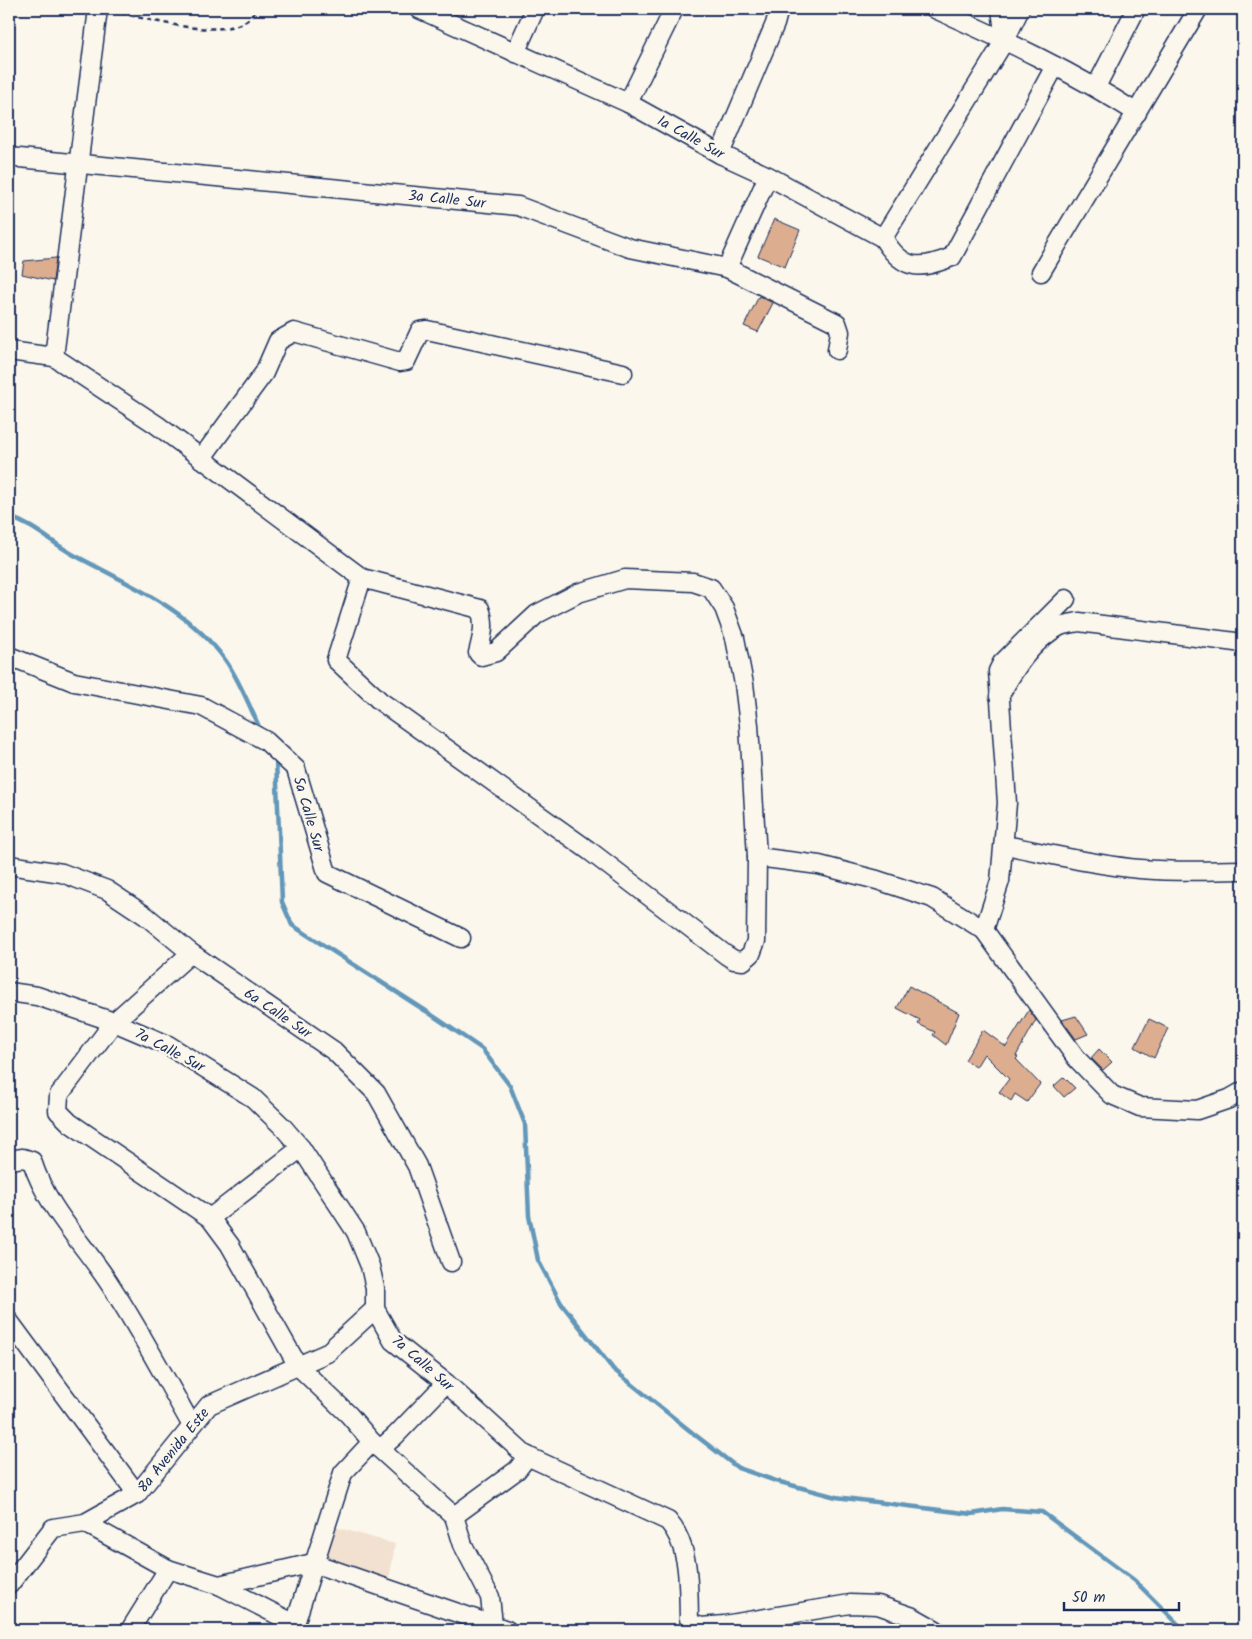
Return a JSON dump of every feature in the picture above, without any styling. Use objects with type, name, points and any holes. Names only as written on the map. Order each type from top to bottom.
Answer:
[{"type":"street","name":"1a Calle Sur","points":[[419,9],[628,103],[720,154],[768,176],[883,238],[891,252],[901,261],[914,266],[932,265],[952,257],[1055,66]]},
{"type":"street","points":[[515,53],[535,9]]},
{"type":"street","points":[[628,103],[674,9]]},
{"type":"street","points":[[720,154],[775,24],[779,9]]},
{"type":"street","points":[[935,9],[1005,40],[1096,87],[1137,113]]},
{"type":"street","points":[[1001,9],[1005,40]]},
{"type":"street","points":[[883,238],[1005,40],[1020,9]]},
{"type":"street","points":[[1096,87],[1136,9]]},
{"type":"street","points":[[1041,272],[1198,9]]},
{"type":"street","points":[[54,358],[79,164],[104,10]]},
{"type":"street","name":"3a Calle Sur","points":[[9,157],[518,206],[630,248],[727,268],[837,323],[840,332],[837,350]]},
{"type":"street","points":[[727,268],[768,176]]},
{"type":"street","points":[[201,459],[264,373],[278,341],[294,332],[400,362],[406,360],[420,331],[427,330],[623,373]]},
{"type":"street","points":[[9,351],[54,358],[157,425],[362,578],[480,609],[484,619],[484,633],[478,653],[480,656],[496,652],[537,614],[578,593],[625,579],[693,582],[711,588],[724,608],[735,638],[744,684],[749,725],[757,857],[756,941],[751,954],[743,961],[734,960],[583,847],[380,701],[336,660],[362,578]]},
{"type":"street","points":[[984,930],[1000,881],[1005,844],[1007,803],[997,676],[1002,663],[1066,599]]},
{"type":"street","points":[[999,696],[1018,664],[1044,638],[1060,626],[1079,622],[1243,643]]},
{"type":"street","name":"5a Calle Sur","points":[[9,656],[74,682],[200,706],[266,740],[296,769],[327,873],[461,938]]},
{"type":"street","points":[[1005,844],[1139,869],[1184,872],[1243,870]]},
{"type":"street","points":[[757,857],[819,866],[877,880],[932,898],[984,930],[1077,1059],[1112,1095],[1140,1107],[1197,1110],[1229,1099],[1243,1091]]},
{"type":"street","name":"6a Calle Sur","points":[[9,865],[62,873],[107,890],[146,916],[191,953],[334,1050],[376,1093],[417,1166],[451,1262]]},
{"type":"street","points":[[191,953],[114,1022],[59,1096],[58,1111],[70,1123],[210,1218],[230,1245],[298,1366],[349,1415],[376,1445],[449,1512],[490,1597],[497,1628]]},
{"type":"street","name":"7a Calle Sur","points":[[9,992],[37,996],[114,1022],[168,1045],[253,1098],[282,1126],[301,1148],[356,1232],[370,1266],[375,1288],[375,1309],[393,1341],[446,1383],[528,1456],[668,1522],[676,1531],[683,1548],[687,1577],[689,1619],[693,1624],[701,1626],[724,1625],[850,1604],[878,1605],[913,1617],[936,1630]]},
{"type":"street","points":[[210,1218],[301,1148]]},
{"type":"street","points":[[9,1160],[23,1158],[32,1161],[36,1173],[62,1219],[111,1285],[192,1424]]},
{"type":"street","name":"8a Avenida Este","points":[[9,1585],[53,1528],[85,1523],[137,1494],[208,1405],[327,1353],[375,1309]]},
{"type":"street","points":[[9,1321],[137,1494]]},
{"type":"street","points":[[85,1523],[168,1569],[218,1585],[294,1627],[312,1563],[343,1473],[376,1445],[395,1436],[446,1383]]},
{"type":"street","points":[[449,1512],[517,1470],[528,1456]]},
{"type":"street","points":[[218,1585],[312,1563],[497,1628]]},
{"type":"street","points":[[130,1630],[168,1569]]},
{"type":"path","points":[[104,10],[207,30],[231,28],[254,14],[257,9]]},
{"type":"shaded area","points":[[332,1526],[395,1544],[389,1581],[326,1561]]},
{"type":"building","points":[[774,219],[800,230],[785,267],[758,256]]},
{"type":"building","points":[[56,258],[53,281],[22,274],[24,261]]},
{"type":"building","points":[[759,296],[773,303],[758,332],[744,326]]},
{"type":"building","points":[[909,986],[959,1013],[946,1045],[933,1035],[935,1032],[918,1024],[920,1020],[897,1008]]},
{"type":"building","points":[[1029,1010],[1036,1020],[1016,1059],[1040,1084],[1027,1102],[1015,1094],[1011,1101],[999,1092],[1009,1079],[984,1054],[976,1067],[965,1060],[983,1030],[1006,1047]]},
{"type":"building","points":[[1076,1016],[1088,1034],[1076,1039],[1062,1020]]},
{"type":"building","points":[[1149,1019],[1168,1028],[1154,1058],[1135,1047]]},
{"type":"building","points":[[1099,1049],[1112,1062],[1103,1070],[1091,1058]]},
{"type":"building","points":[[1064,1077],[1075,1088],[1064,1097],[1054,1086]]},
{"type":"waterway","points":[[9,517],[26,524],[74,555],[157,600],[195,627],[226,661],[241,687],[262,733]]},
{"type":"waterway","points":[[276,760],[282,902],[292,925],[482,1049],[510,1086],[525,1124],[529,1216],[538,1260],[561,1303],[613,1369],[738,1468],[776,1481],[836,1497],[972,1514],[1002,1509],[1042,1512],[1134,1580],[1184,1630]]}]
